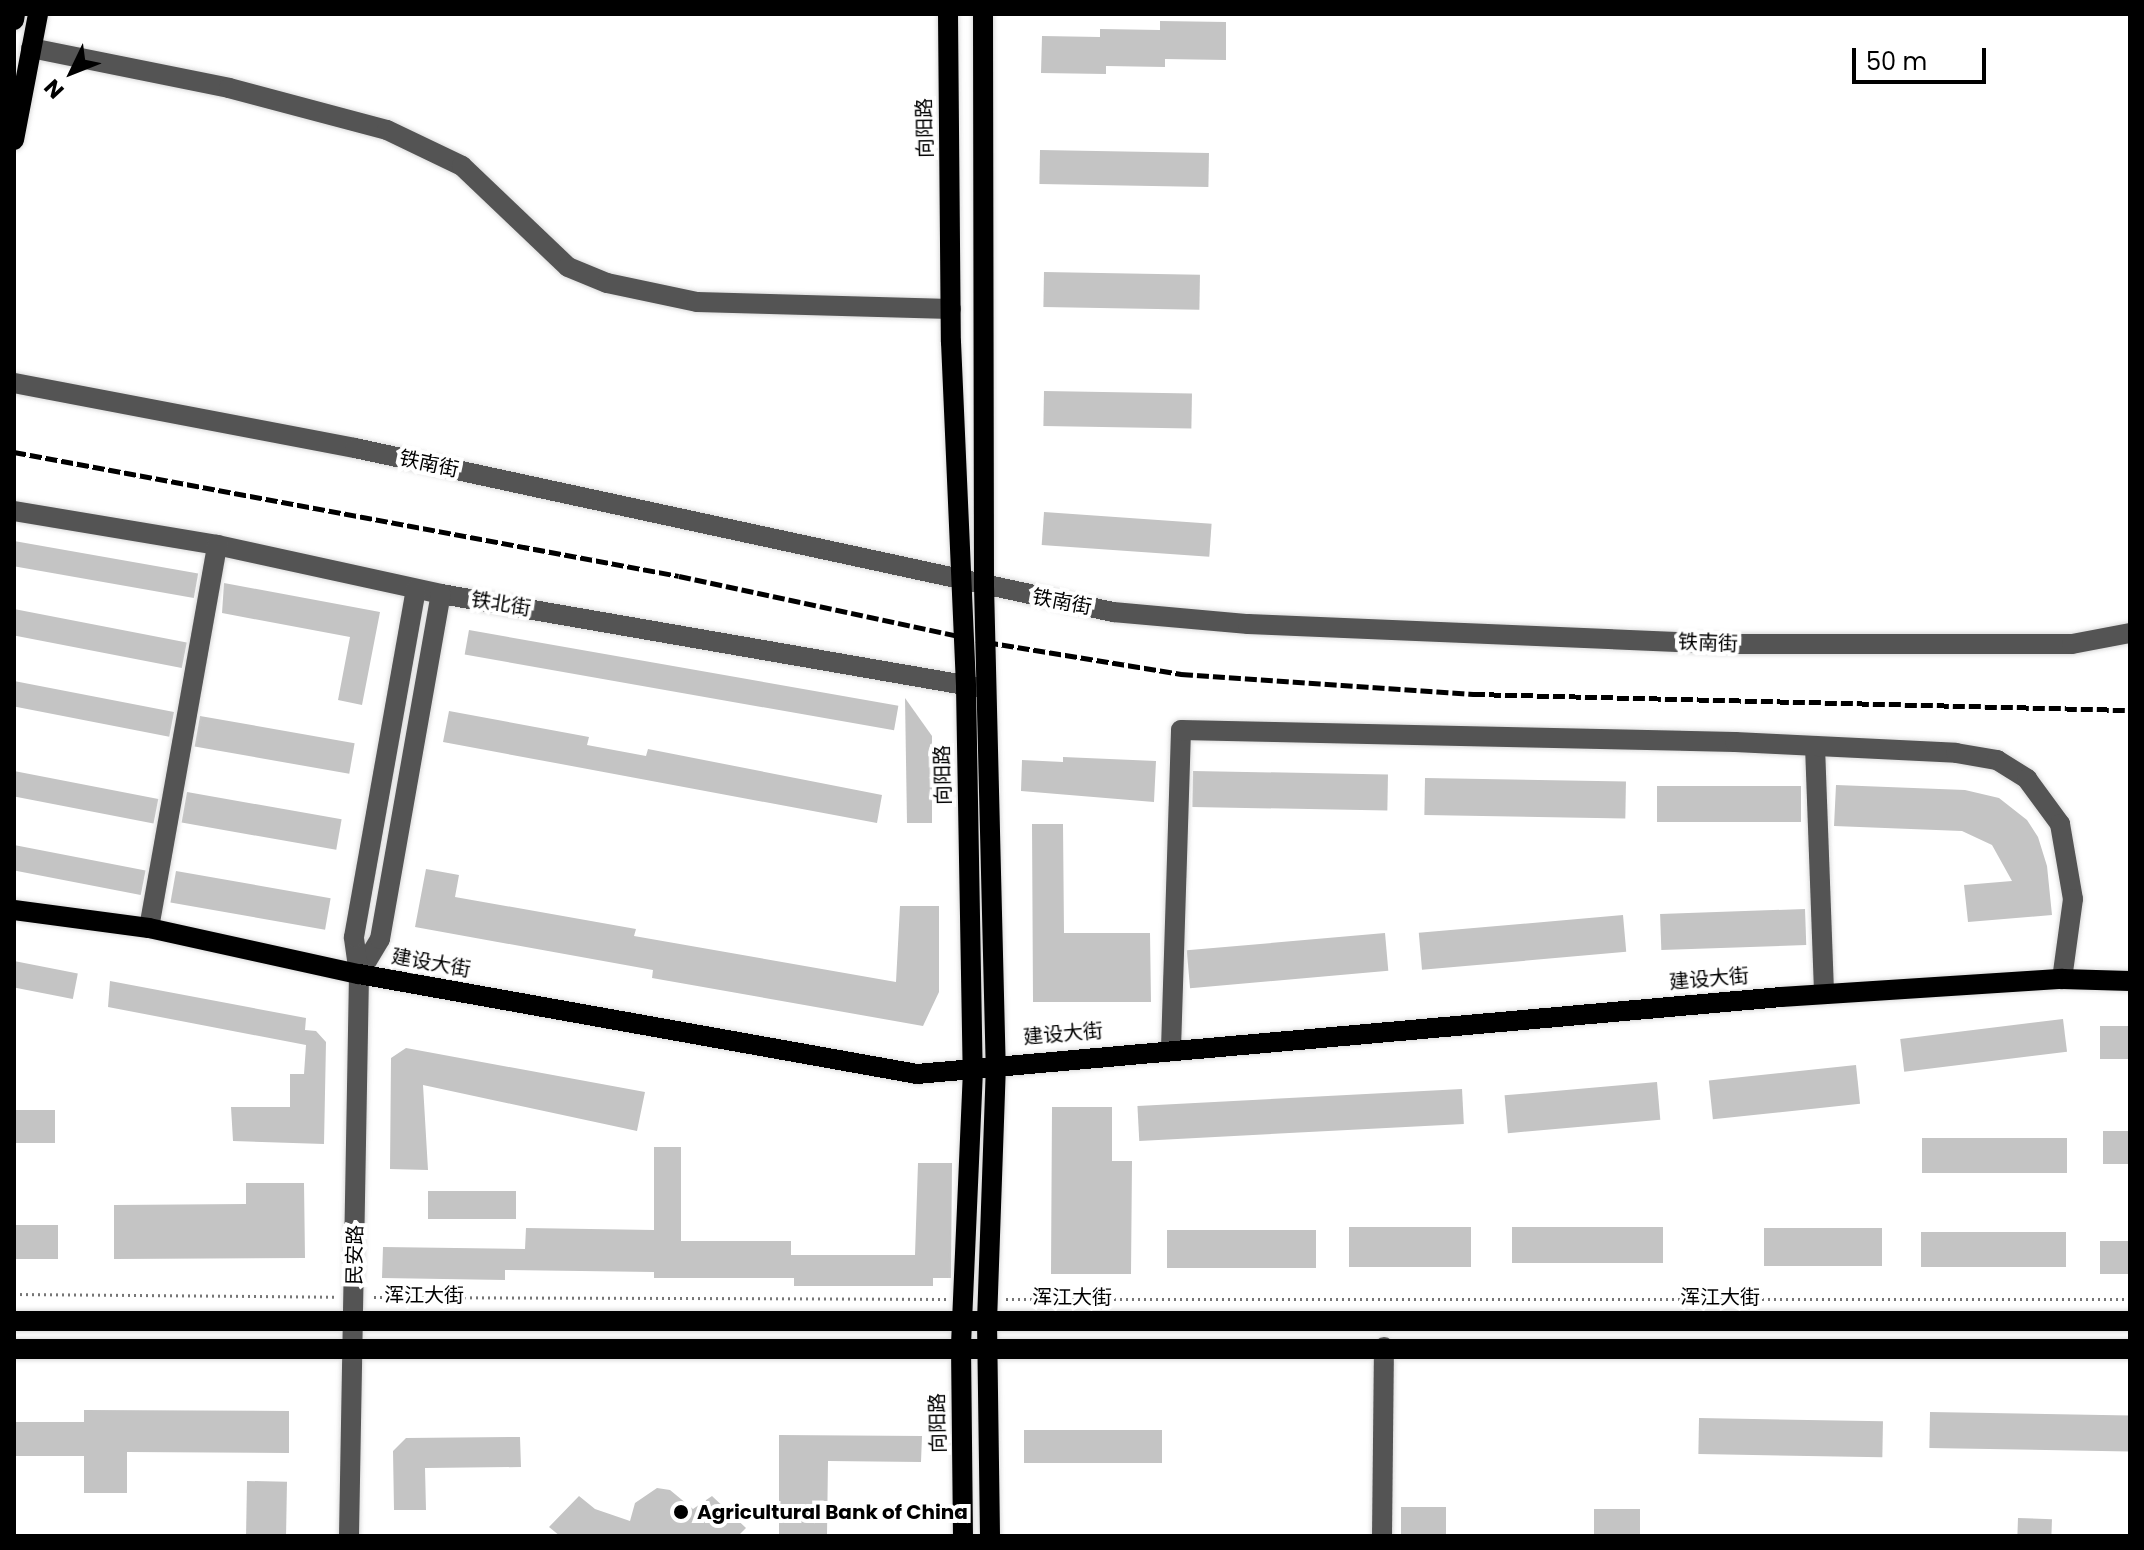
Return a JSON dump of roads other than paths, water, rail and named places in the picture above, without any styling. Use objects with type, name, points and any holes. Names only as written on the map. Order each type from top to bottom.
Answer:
[{"type":"main road","points":[[14,20],[15,14]]},
{"type":"main road","points":[[14,140],[38,14]]},
{"type":"main road","name":"向阳路","points":[[948,14],[951,309],[959,579],[966,687],[973,1070],[966,1310],[961,1346],[963,1536]]},
{"type":"main road","points":[[983,14],[984,586],[989,689],[996,1064],[987,1321],[990,1536]]},
{"type":"main road","name":"建设大街","points":[[14,910],[149,928],[359,974],[917,1074],[973,1070],[996,1064],[1824,994],[2062,979],[2130,981]]},
{"type":"main road","name":"浑江大街","points":[[14,1321],[966,1310],[987,1321],[2130,1321]]},
{"type":"main road","points":[[14,1349],[961,1346],[2130,1349]]},
{"type":"street","points":[[31,48],[229,88],[387,130],[462,166],[568,267],[607,283],[697,302],[951,309]]},
{"type":"street","name":"铁南街","points":[[14,383],[355,448],[1113,612],[1179,619],[1724,644],[2072,644],[2130,633]]},
{"type":"street","name":"铁北街","points":[[14,511],[217,545],[441,594],[989,689]]},
{"type":"street","points":[[149,928],[217,545]]},
{"type":"street","name":"民安路","points":[[349,1536],[359,974],[354,937],[416,589]]},
{"type":"street","points":[[359,974],[380,939],[441,594]]},
{"type":"street","points":[[1171,1049],[1181,730],[1815,746],[1956,753],[1997,760],[2027,779],[2060,824],[2073,899],[2062,979]]},
{"type":"street","points":[[1815,746],[1824,994]]},
{"type":"street","points":[[1382,1536],[1384,1347]]},
{"type":"railway","points":[[14,452],[679,576],[986,642],[1181,674],[1473,694],[2130,710]]},
{"type":"place","name":"Agricultural Bank of China","points":[[681,1512]]}]
